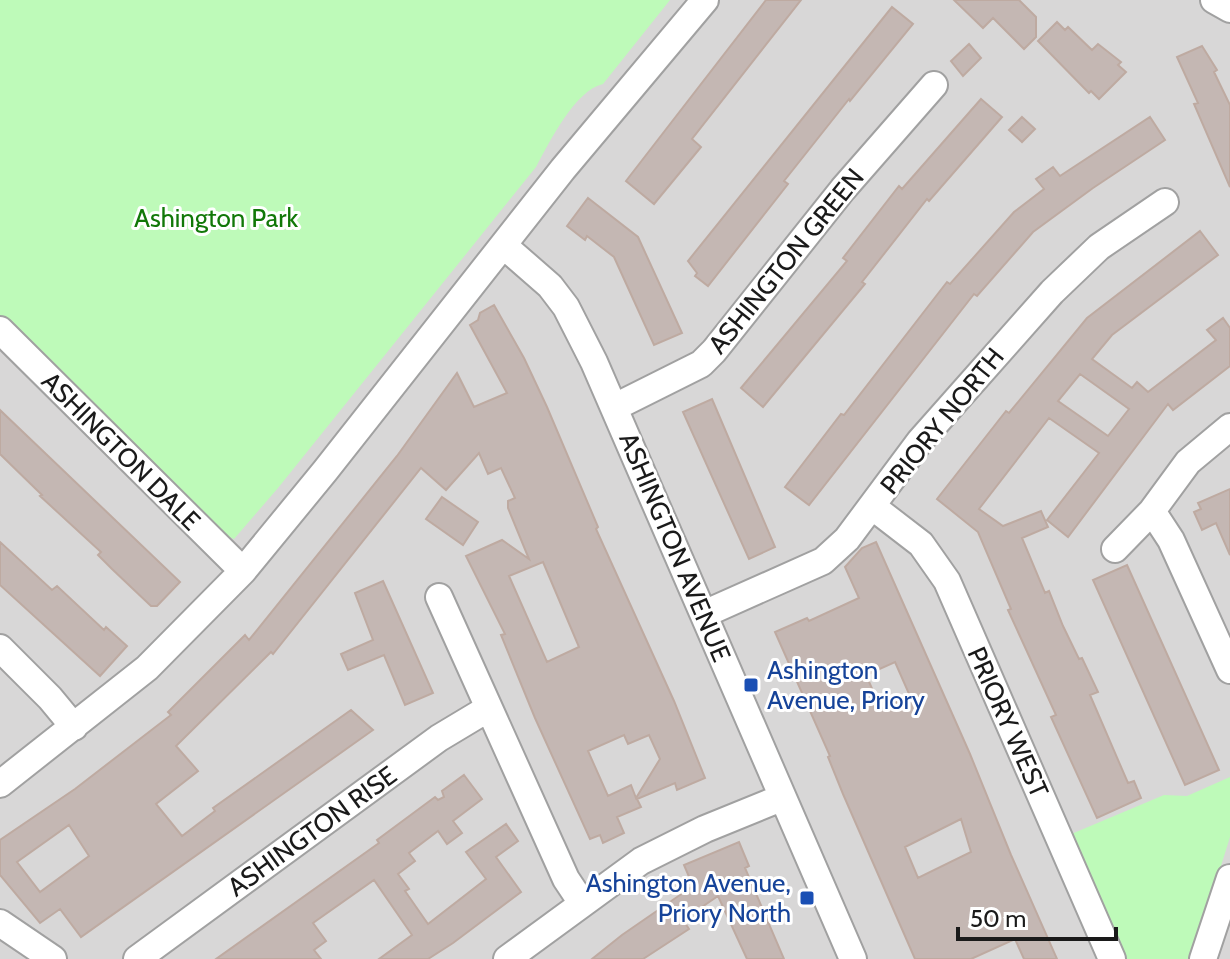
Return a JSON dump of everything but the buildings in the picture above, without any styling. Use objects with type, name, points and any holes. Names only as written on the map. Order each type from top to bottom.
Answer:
[{"type":"street","points":[[0,784],[147,668],[243,571],[563,169],[705,0]]},
{"type":"street","points":[[1214,0],[1230,9]]},
{"type":"street","name":"ASHINGTON GREEN","points":[[615,407],[701,364],[742,318],[843,189],[934,85]]},
{"type":"street","name":"PRIORY NORTH","points":[[704,614],[823,561],[847,539],[920,441],[1052,292],[1099,247],[1165,202]]},
{"type":"street","name":"ASHINGTON AVENUE","points":[[503,245],[550,286],[566,307],[615,407],[853,959]]},
{"type":"street","name":"ASHINGTON DALE","points":[[0,330],[243,571]]},
{"type":"street","points":[[1115,549],[1152,511],[1188,462],[1230,427]]},
{"type":"street","name":"PRIORY WEST","points":[[873,507],[921,544],[947,581],[1112,959]]},
{"type":"street","points":[[1152,511],[1171,540],[1230,670]]},
{"type":"street","points":[[439,597],[566,879],[582,903]]},
{"type":"street","points":[[0,648],[74,727]]},
{"type":"street","name":"ASHINGTON RISE","points":[[137,959],[439,738],[489,708]]},
{"type":"street","points":[[507,959],[641,861],[674,843],[781,798]]},
{"type":"street","points":[[1203,959],[1230,878]]},
{"type":"street","points":[[0,923],[53,959]]},
{"type":"shaded area","points":[[0,0],[1230,0],[1230,959],[0,959]]},
{"type":"green space","name":"Ashington Park","points":[[0,0],[670,0],[603,84],[593,88],[573,107],[536,167],[234,539],[223,534],[0,316]]},
{"type":"green space","points":[[1230,777],[1230,837],[1192,959],[1122,959],[1069,835],[1164,795],[1187,796]]},
{"type":"place","name":"Ashington Avenue, Priory","points":[[751,685]]},
{"type":"place","name":"Ashington Avenue, Priory North","points":[[807,898]]}]
